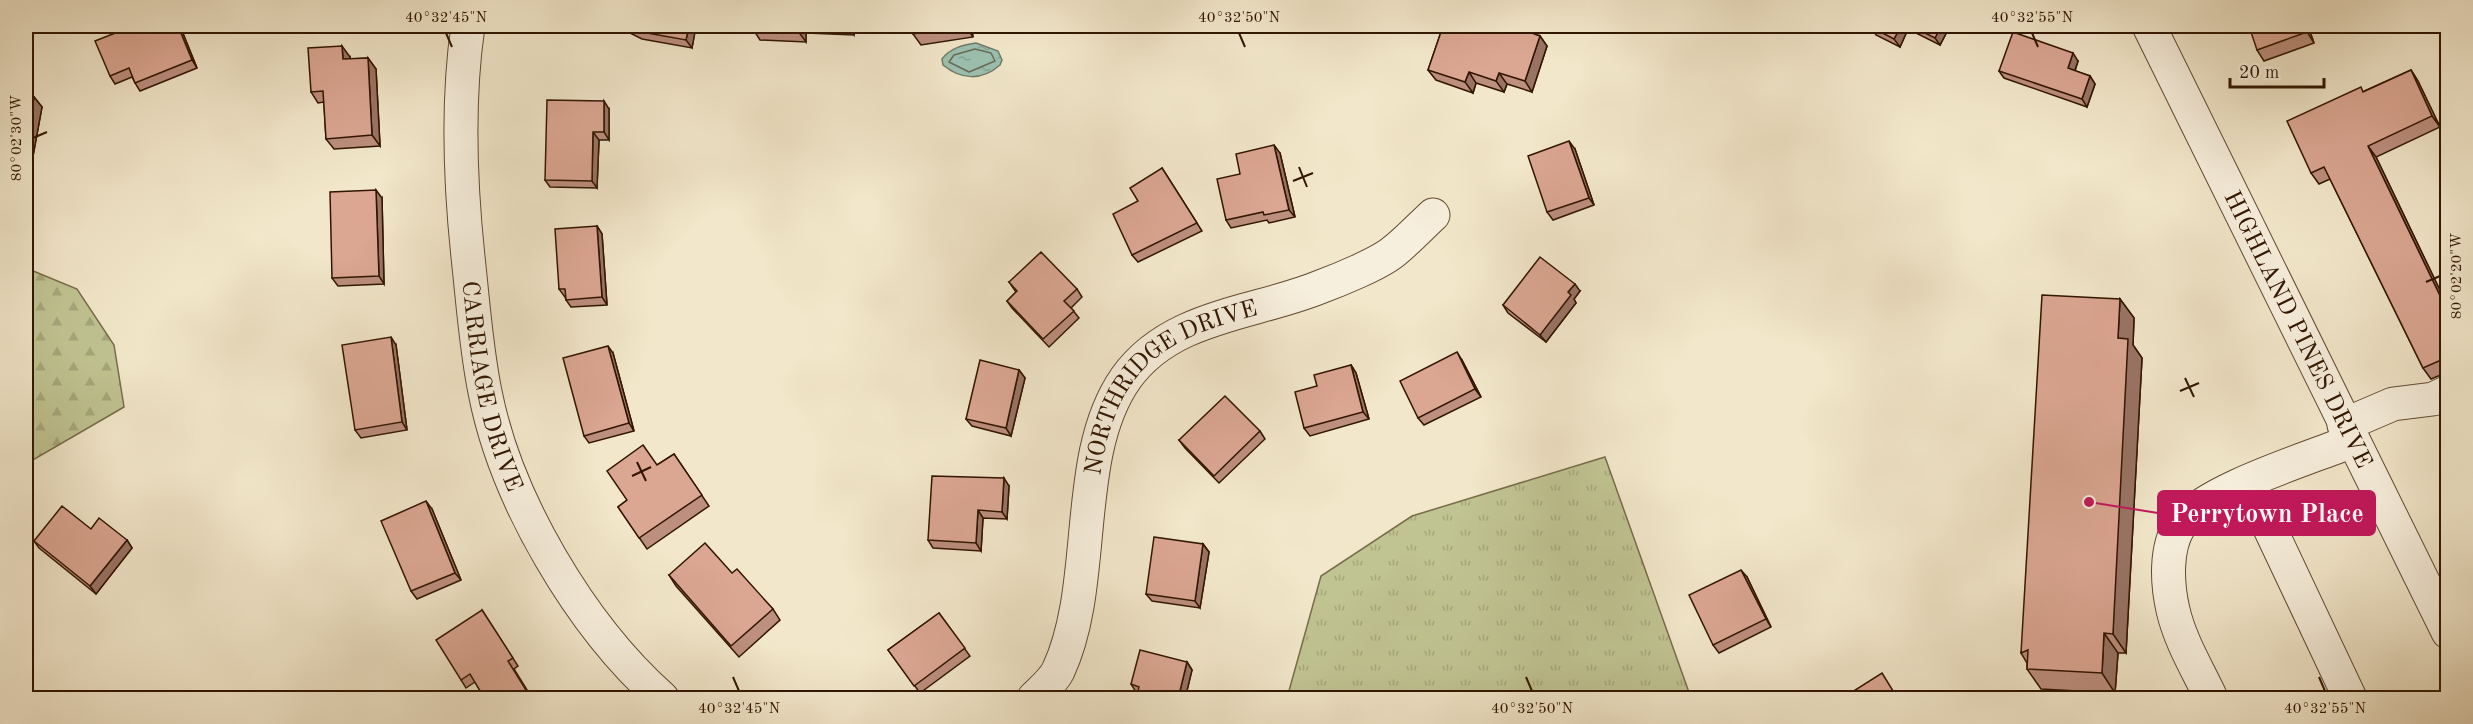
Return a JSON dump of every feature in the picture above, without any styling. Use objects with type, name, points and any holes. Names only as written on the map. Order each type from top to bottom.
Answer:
[{"type":"street","name":"CARRIAGE DRIVE","points":[[468,26],[463,88],[464,218],[478,352],[485,394],[496,435],[512,481],[566,583],[633,672],[662,699]]},
{"type":"street","name":"HIGHLAND PINES DRIVE","points":[[2149,26],[2448,632]]},
{"type":"street","name":"NORTHRIDGE DRIVE","points":[[1034,699],[1057,674],[1070,638],[1097,447],[1108,410],[1127,377],[1152,352],[1183,330],[1319,288],[1392,253],[1434,215]]},
{"type":"street","points":[[2211,699],[2178,627],[2172,608],[2168,555],[2180,524],[2199,506],[2348,433],[2393,404],[2433,399],[2448,392]]},
{"type":"street","points":[[2248,482],[2350,699]]},
{"type":"green space","points":[[26,268],[77,289],[114,345],[124,407],[26,464]]},
{"type":"green space","points":[[1605,457],[1691,698],[1287,698],[1321,576],[1412,516]]},
{"type":"water","points":[[976,43],[998,51],[1002,60],[1000,65],[986,74],[972,77],[957,74],[943,65],[942,59],[949,52]]},
{"type":"building","points":[[133,26],[178,26],[192,60],[135,83],[129,68],[110,76],[95,41]]},
{"type":"building","points":[[625,26],[689,26],[686,40],[636,31]]},
{"type":"building","points":[[753,26],[799,26],[798,31],[753,29]]},
{"type":"building","points":[[912,26],[966,26],[913,34]]},
{"type":"building","points":[[1443,26],[1516,26],[1540,36],[1525,81],[1499,73],[1496,81],[1469,72],[1465,82],[1428,70]]},
{"type":"building","points":[[1872,26],[1901,26],[1894,39]]},
{"type":"building","points":[[1911,26],[1941,26],[1935,38]]},
{"type":"building","points":[[2249,26],[2304,26],[2307,32],[2257,50]]},
{"type":"building","points":[[2013,32],[2073,53],[2068,68],[2090,76],[2082,99],[1999,71]]},
{"type":"building","points":[[342,46],[343,59],[368,58],[372,135],[326,139],[323,91],[311,92],[308,48]]},
{"type":"building","points":[[2411,70],[2432,116],[2368,146],[2445,306],[2448,305],[2448,357],[2423,368],[2324,167],[2311,173],[2287,121],[2361,87],[2363,92]]},
{"type":"building","points":[[26,95],[34,97],[26,146]]},
{"type":"building","points":[[547,100],[604,101],[604,132],[593,132],[592,181],[545,180]]},
{"type":"building","points":[[1569,141],[1589,198],[1547,212],[1528,156]]},
{"type":"building","points":[[1274,145],[1289,210],[1264,215],[1263,212],[1226,220],[1217,179],[1240,174],[1236,154]]},
{"type":"building","points":[[1162,168],[1197,223],[1132,255],[1113,214],[1138,201],[1130,188]]},
{"type":"building","points":[[376,190],[379,276],[332,278],[330,192]]},
{"type":"building","points":[[597,226],[602,297],[566,300],[565,289],[559,289],[555,229]]},
{"type":"building","points":[[1041,252],[1077,289],[1064,301],[1074,311],[1043,339],[1007,301],[1017,291],[1009,282]]},
{"type":"building","points":[[1540,257],[1575,284],[1568,292],[1571,295],[1540,335],[1503,305]]},
{"type":"building","points":[[2042,295],[2120,299],[2118,338],[2128,339],[2113,634],[2104,633],[2102,673],[2027,669],[2028,650],[2021,653]]},
{"type":"building","points":[[391,337],[402,422],[355,430],[342,345]]},
{"type":"building","points":[[608,346],[629,423],[584,436],[563,358]]},
{"type":"building","points":[[1457,352],[1475,389],[1418,418],[1400,381]]},
{"type":"building","points":[[980,360],[1019,370],[1006,428],[966,419]]},
{"type":"building","points":[[1351,365],[1363,412],[1304,428],[1295,392],[1317,386],[1314,375]]},
{"type":"building","points":[[1225,396],[1260,431],[1214,476],[1179,440]]},
{"type":"building","points":[[2448,442],[2448,457],[2442,445]]},
{"type":"building","points":[[643,445],[657,465],[674,454],[702,495],[639,538],[618,507],[627,500],[607,471]]},
{"type":"building","points":[[932,476],[1004,478],[1002,512],[978,510],[976,543],[928,540]]},
{"type":"building","points":[[426,501],[455,573],[411,591],[381,521]]},
{"type":"building","points":[[62,506],[91,529],[99,518],[127,540],[90,586],[34,541]]},
{"type":"building","points":[[1154,537],[1203,544],[1195,601],[1146,594]]},
{"type":"building","points":[[705,543],[732,573],[737,569],[773,609],[731,646],[669,575]]},
{"type":"building","points":[[1741,570],[1766,619],[1713,645],[1689,595]]},
{"type":"building","points":[[482,610],[513,658],[508,661],[526,690],[513,699],[485,699],[470,674],[461,680],[436,640]]},
{"type":"building","points":[[939,613],[965,648],[914,686],[888,650]]},
{"type":"building","points":[[1140,650],[1187,662],[1178,699],[1136,699],[1139,687],[1131,684]]},
{"type":"building","points":[[1882,673],[1898,699],[1841,699]]},
{"type":"building","points":[[253,692],[262,699],[248,699]]},
{"type":"place","name":"Perrytown Place","points":[[2089,502]]}]
